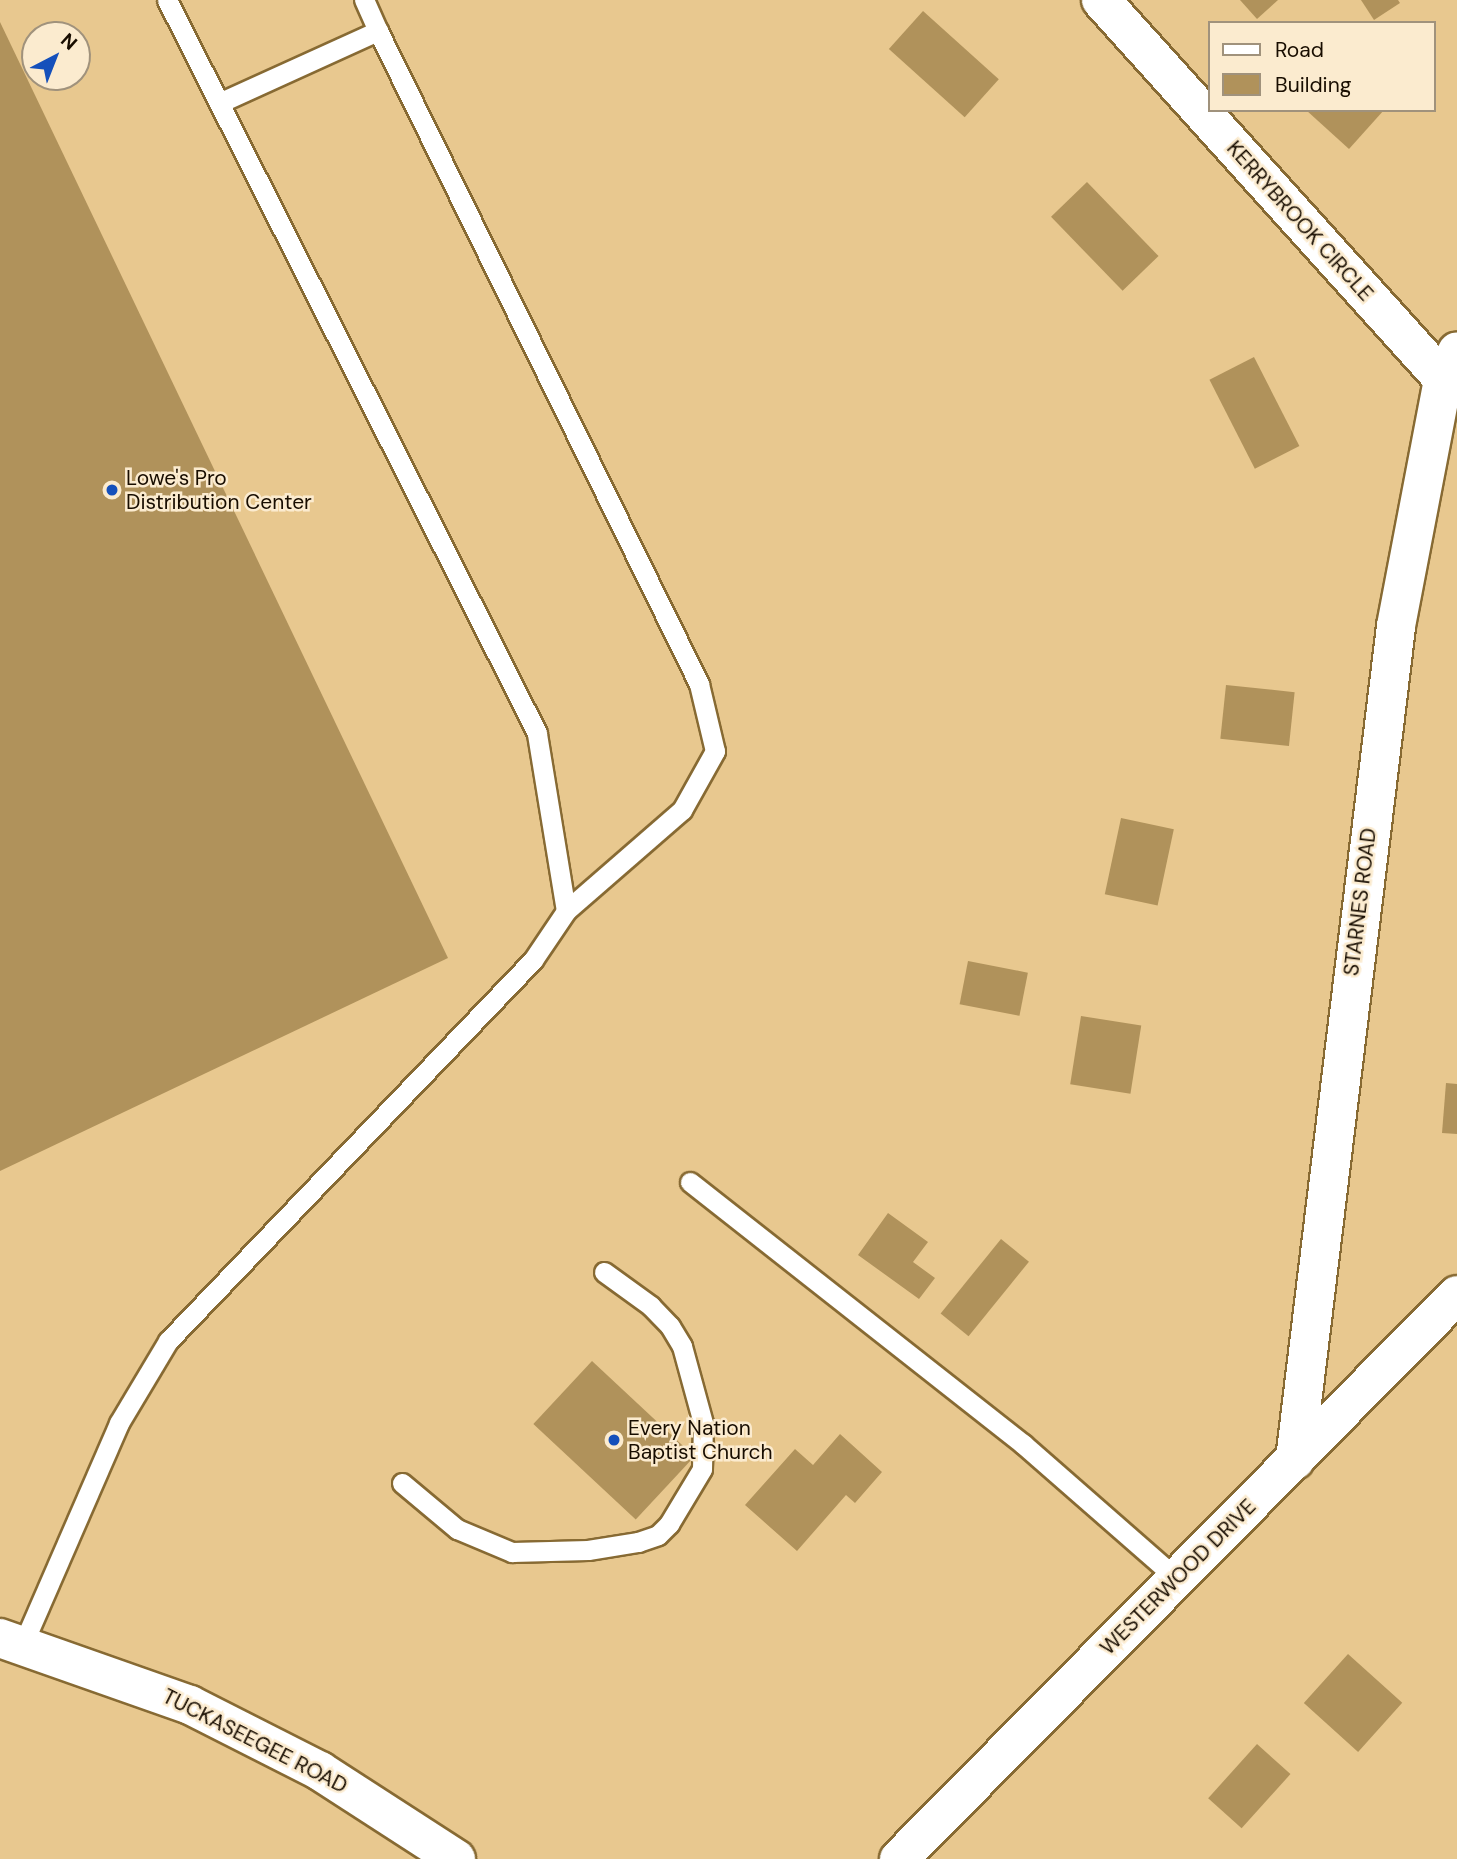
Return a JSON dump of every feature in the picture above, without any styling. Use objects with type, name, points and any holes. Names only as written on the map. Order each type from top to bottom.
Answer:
[{"type":"street","name":"KERRYBROOK CIRCLE","points":[[1101,0],[1208,112]]},
{"type":"street","name":"KERRYBROOK CIRCLE","points":[[1208,112],[1450,365]]},
{"type":"street","name":"STARNES ROAD","points":[[1295,1460],[1378,747],[1421,483],[1450,365]]},
{"type":"street","name":"WESTERWOOD DRIVE","points":[[899,1859],[1457,1294]]},
{"type":"street","name":"TUCKASEEGEE ROAD","points":[[11,1641],[190,1705],[320,1771],[457,1859]]},
{"type":"lane","points":[[167,0],[537,733],[566,911]]},
{"type":"lane","points":[[11,1641],[119,1423],[168,1340],[533,960],[566,911],[682,810],[715,751],[699,684],[364,0]]},
{"type":"lane","points":[[219,103],[378,31]]},
{"type":"lane","points":[[690,1182],[1023,1444],[1176,1578]]},
{"type":"lane","points":[[402,1483],[457,1529],[512,1552],[587,1550],[638,1542],[658,1535],[669,1524],[702,1469],[703,1423],[682,1346],[670,1326],[651,1306],[604,1272]]},
{"type":"building","points":[[1240,0],[1278,0],[1257,19]]},
{"type":"building","points":[[1361,0],[1398,0],[1400,3],[1374,20]]},
{"type":"building","points":[[923,11],[999,79],[965,117],[889,49]]},
{"type":"building","name":"Lowe's Pro Distribution Center","points":[[0,22],[21,66],[21,91],[33,91],[448,958],[0,1171]]},
{"type":"building","points":[[1308,112],[1382,112],[1349,149]]},
{"type":"building","points":[[1087,182],[1159,256],[1123,291],[1051,217]]},
{"type":"building","points":[[1254,357],[1299,446],[1255,469],[1209,380]]},
{"type":"building","points":[[1226,685],[1295,692],[1289,746],[1220,739]]},
{"type":"building","points":[[1121,818],[1174,829],[1158,906],[1105,894]]},
{"type":"building","points":[[968,961],[1028,973],[1019,1016],[960,1004]]},
{"type":"building","points":[[1081,1016],[1141,1026],[1130,1094],[1070,1084]]},
{"type":"building","points":[[1446,1083],[1457,1084],[1457,1134],[1442,1133]]},
{"type":"building","points":[[888,1213],[928,1242],[913,1262],[935,1278],[919,1299],[858,1255]]},
{"type":"building","points":[[1001,1239],[1029,1262],[969,1336],[941,1314]]},
{"type":"building","name":"Every Nation Baptist Church","points":[[592,1361],[694,1456],[636,1519],[533,1424]]},
{"type":"building","points":[[840,1434],[882,1472],[855,1503],[846,1495],[797,1551],[745,1505],[795,1449],[813,1465]]},
{"type":"building","points":[[1348,1654],[1402,1703],[1358,1752],[1304,1703]]},
{"type":"building","points":[[1257,1744],[1290,1774],[1242,1828],[1208,1798]]},
{"type":"place","name":"Lowe's Pro Distribution Center","points":[[112,490]]},
{"type":"place","name":"Every Nation Baptist Church","points":[[614,1440]]}]
